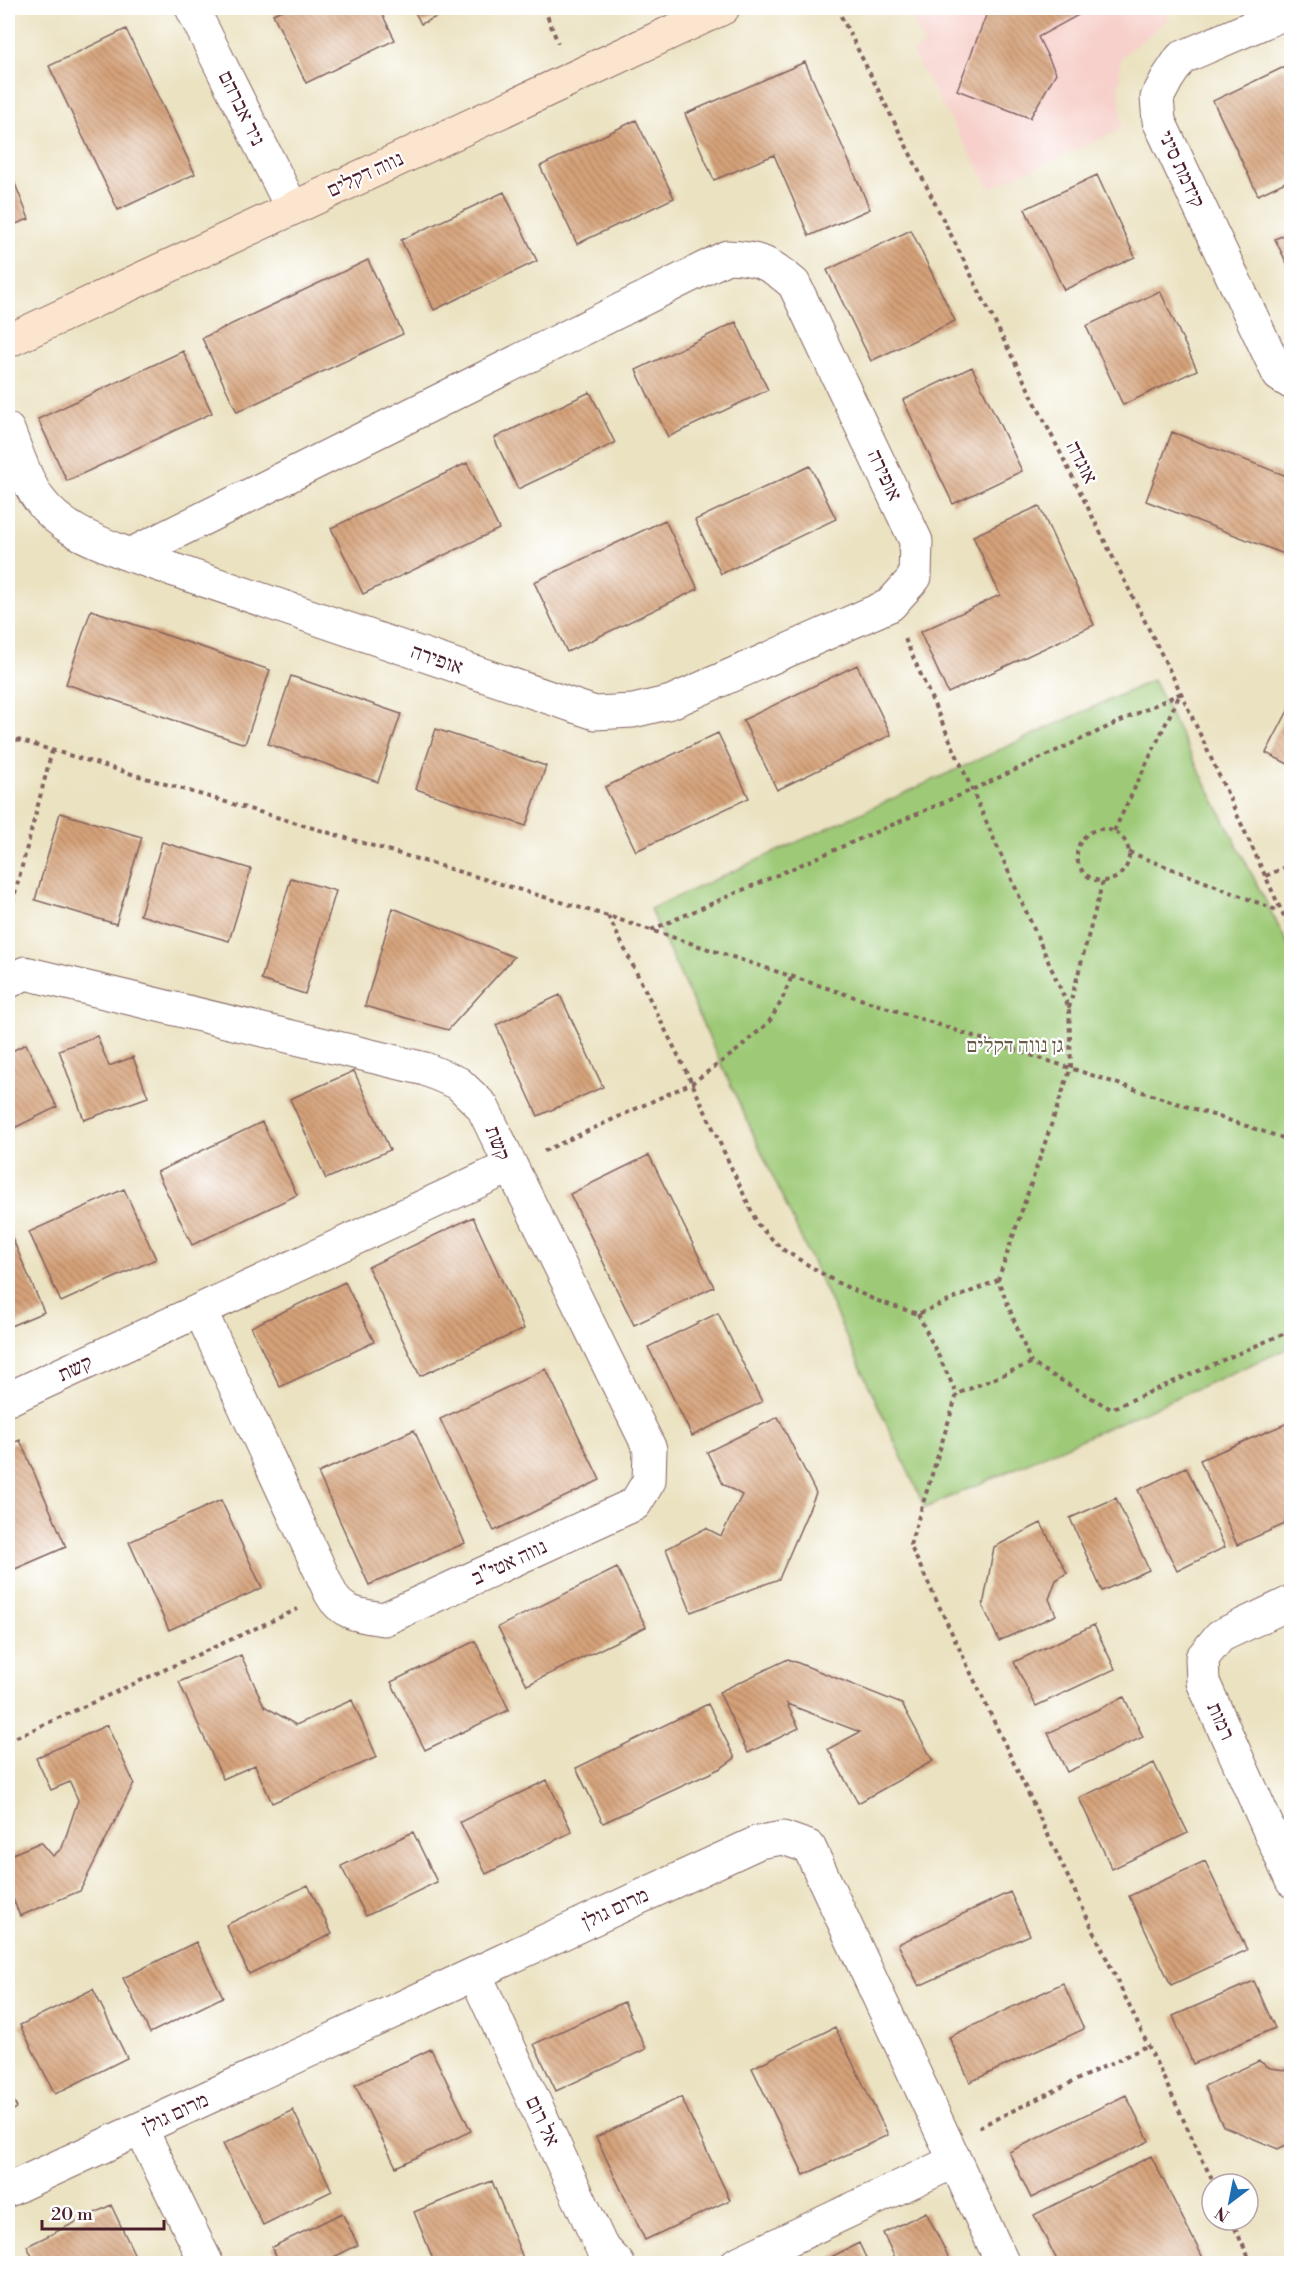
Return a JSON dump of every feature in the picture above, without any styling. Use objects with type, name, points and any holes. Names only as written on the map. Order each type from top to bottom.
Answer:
[{"type":"street","name":"ניר אברהם","points":[[192,8],[292,208]]},
{"type":"street","name":"נווה דקלים","points":[[8,341],[723,8]]},
{"type":"street","name":"קידמת סיני","points":[[1292,10],[1181,58],[1157,98],[1159,121],[1214,238],[1279,375],[1292,383]]},
{"type":"street","name":"אופירה","points":[[8,430],[37,496],[58,520],[84,537],[130,555],[595,712],[633,711],[671,702],[890,605],[915,577],[916,541],[794,284],[773,266],[745,258],[727,257],[130,555]]},
{"type":"street","name":"קשת","points":[[8,1399],[511,1166],[482,1106],[458,1083],[425,1069],[13,974]]},
{"type":"street","name":"נווה אטי\"ב","points":[[200,1310],[333,1598],[354,1615],[384,1619],[634,1504],[649,1481],[650,1449],[511,1166]]},
{"type":"street","name":"רמות","points":[[1292,1602],[1220,1636],[1202,1658],[1203,1682],[1292,1881]]},
{"type":"street","name":"מרום גולן","points":[[8,2190],[759,1842],[783,1838],[809,1847],[1003,2264]]},
{"type":"street","name":"אל רום","points":[[475,1974],[602,2246],[618,2264]]},
{"type":"street","points":[[141,2129],[207,2264]]},
{"type":"street","points":[[736,2264],[951,2152]]},
{"type":"path","name":"אוגדה","points":[[837,8],[1181,693],[1266,876],[1279,911],[1292,934]]},
{"type":"path","points":[[890,605],[1069,1008]]},
{"type":"path","points":[[651,930],[972,790],[1181,693]]},
{"type":"path","points":[[1114,831],[1181,693]]},
{"type":"path","points":[[8,737],[608,916],[1292,1140]]},
{"type":"path","points":[[8,920],[52,751]]},
{"type":"path","points":[[1097,829],[1114,831],[1122,836],[1129,852],[1126,869],[1112,880],[1103,881],[1088,876],[1082,870],[1077,854],[1083,838],[1097,829]]},
{"type":"path","points":[[1129,852],[1279,911]]},
{"type":"path","points":[[1266,876],[1292,864]]},
{"type":"path","points":[[1103,881],[1069,1008],[1071,1067],[998,1280],[1031,1363],[1111,1409],[1292,1330]]},
{"type":"path","points":[[608,916],[692,1083],[758,1225],[782,1249],[836,1282],[875,1300],[918,1314],[998,1280]]},
{"type":"path","points":[[511,1166],[692,1083],[735,1052],[769,1022],[792,976]]},
{"type":"path","points":[[918,1314],[957,1394],[910,1545],[1208,2172]]},
{"type":"path","points":[[957,1394],[1031,1363]]},
{"type":"path","points":[[8,1741],[331,1594]]},
{"type":"path","points":[[951,2152],[1149,2044]]},
{"type":"path","points":[[1237,2232],[1252,2264]]},
{"type":"shaded area","points":[[906,8],[1163,8],[1169,19],[1121,57],[1119,88],[1122,129],[990,188],[912,53],[925,44]]},
{"type":"green space","name":"גן נווה דקלים","points":[[1153,680],[1291,951],[1291,1347],[925,1508],[650,909]]},
{"type":"building","points":[[287,8],[379,8],[395,40],[306,83],[273,14]]},
{"type":"building","points":[[413,8],[456,8],[421,24]]},
{"type":"building","points":[[989,8],[1085,8],[1082,13],[1038,37],[1056,73],[1030,118],[957,90]]},
{"type":"building","points":[[126,29],[195,174],[118,210],[49,66]]},
{"type":"building","points":[[805,62],[870,209],[809,236],[774,155],[714,180],[685,114]]},
{"type":"building","points":[[1284,67],[1292,81],[1292,179],[1258,195],[1213,101]]},
{"type":"building","points":[[636,120],[674,198],[577,244],[540,166]]},
{"type":"building","points":[[8,166],[29,219],[8,227]]},
{"type":"building","points":[[1097,175],[1135,257],[1064,290],[1025,209]]},
{"type":"building","points":[[504,192],[537,261],[434,310],[401,240]]},
{"type":"building","points":[[911,230],[955,321],[871,361],[827,270]]},
{"type":"building","points":[[1292,231],[1292,274],[1275,239]]},
{"type":"building","points":[[368,260],[403,334],[237,412],[202,338]]},
{"type":"building","points":[[1160,291],[1197,370],[1123,405],[1086,326]]},
{"type":"building","points":[[736,322],[768,390],[668,437],[636,370]]},
{"type":"building","points":[[183,351],[212,413],[67,481],[38,419]]},
{"type":"building","points":[[972,367],[1022,471],[953,504],[903,400]]},
{"type":"building","points":[[590,392],[615,443],[518,489],[494,438]]},
{"type":"building","points":[[1172,432],[1292,478],[1292,557],[1146,501]]},
{"type":"building","points":[[467,463],[499,529],[363,594],[331,528]]},
{"type":"building","points":[[810,466],[836,519],[721,574],[695,520]]},
{"type":"building","points":[[1039,506],[1094,625],[948,693],[920,632],[1000,595],[973,536]]},
{"type":"building","points":[[665,520],[698,589],[567,652],[534,582]]},
{"type":"building","points":[[91,610],[270,670],[245,744],[66,684]]},
{"type":"building","points":[[857,665],[891,735],[777,790],[743,720]]},
{"type":"building","points":[[291,676],[401,714],[378,782],[268,744]]},
{"type":"building","points":[[1292,703],[1292,766],[1266,753]]},
{"type":"building","points":[[436,729],[546,766],[526,826],[416,789]]},
{"type":"building","points":[[718,733],[749,798],[636,851],[605,787]]},
{"type":"building","points":[[60,813],[142,837],[116,924],[35,900]]},
{"type":"building","points":[[162,842],[251,869],[229,941],[140,915]]},
{"type":"building","points":[[291,878],[336,891],[305,994],[261,980]]},
{"type":"building","points":[[393,908],[514,957],[448,1030],[365,1006]]},
{"type":"building","points":[[560,995],[603,1087],[538,1116],[496,1025]]},
{"type":"building","points":[[97,1036],[109,1066],[133,1057],[148,1097],[84,1120],[59,1050]]},
{"type":"building","points":[[26,1044],[57,1107],[8,1131],[8,1053]]},
{"type":"building","points":[[354,1071],[390,1150],[326,1179],[290,1099]]},
{"type":"building","points":[[262,1122],[297,1195],[192,1245],[157,1172]]},
{"type":"building","points":[[649,1155],[714,1287],[634,1325],[570,1194]]},
{"type":"building","points":[[124,1189],[156,1259],[61,1302],[29,1232]]},
{"type":"building","points":[[473,1217],[524,1329],[420,1376],[368,1267]]},
{"type":"building","points":[[10,1233],[44,1312],[8,1327],[8,1234]]},
{"type":"building","points":[[345,1282],[374,1342],[280,1387],[251,1327]]},
{"type":"building","points":[[718,1313],[762,1402],[692,1436],[648,1347]]},
{"type":"building","points":[[546,1369],[600,1480],[494,1531],[440,1419]]},
{"type":"building","points":[[778,1417],[816,1493],[779,1579],[691,1612],[666,1549],[706,1528],[721,1536],[742,1495],[723,1484],[707,1452]]},
{"type":"building","points":[[1290,1422],[1292,1521],[1237,1545],[1200,1460]]},
{"type":"building","points":[[414,1430],[465,1543],[369,1585],[318,1473]]},
{"type":"building","points":[[20,1440],[66,1547],[8,1572],[8,1445]]},
{"type":"building","points":[[1186,1467],[1225,1547],[1177,1571],[1138,1490]]},
{"type":"building","points":[[1116,1498],[1149,1570],[1102,1591],[1070,1518]]},
{"type":"building","points":[[221,1500],[262,1588],[169,1630],[129,1542]]},
{"type":"building","points":[[1041,1523],[1067,1573],[1056,1580],[1049,1599],[1056,1615],[999,1641],[983,1606],[994,1547]]},
{"type":"building","points":[[617,1568],[646,1627],[527,1685],[498,1627]]},
{"type":"building","points":[[1094,1625],[1115,1669],[1036,1706],[1014,1662]]},
{"type":"building","points":[[475,1641],[509,1710],[425,1750],[391,1682]]},
{"type":"building","points":[[241,1655],[264,1706],[296,1725],[352,1700],[377,1757],[272,1803],[255,1765],[223,1779],[179,1682]]},
{"type":"building","points":[[788,1659],[902,1704],[933,1761],[858,1803],[828,1749],[860,1732],[787,1704],[799,1728],[748,1753],[719,1692]]},
{"type":"building","points":[[1124,1697],[1143,1737],[1067,1772],[1048,1733]]},
{"type":"building","points":[[708,1704],[735,1758],[721,1768],[603,1823],[576,1768]]},
{"type":"building","points":[[107,1725],[134,1783],[80,1891],[20,1916],[8,1887],[8,1856],[41,1842],[53,1856],[62,1848],[78,1800],[70,1782],[51,1790],[36,1758]]},
{"type":"building","points":[[1154,1763],[1188,1833],[1112,1869],[1079,1798]]},
{"type":"building","points":[[547,1780],[572,1832],[486,1874],[460,1822]]},
{"type":"building","points":[[413,1832],[437,1882],[366,1916],[341,1866]]},
{"type":"building","points":[[1205,1861],[1247,1950],[1171,1985],[1129,1896]]},
{"type":"building","points":[[308,1885],[332,1934],[249,1974],[226,1925]]},
{"type":"building","points":[[1010,1892],[1030,1935],[919,1986],[898,1944]]},
{"type":"building","points":[[196,1942],[223,1997],[150,2033],[123,1978]]},
{"type":"building","points":[[1254,1981],[1275,2028],[1193,2064],[1173,2016]]},
{"type":"building","points":[[1063,1983],[1084,2029],[970,2082],[949,2037]]},
{"type":"building","points":[[93,1989],[127,2058],[55,2094],[20,2025]]},
{"type":"building","points":[[624,2002],[646,2049],[556,2091],[534,2044]]},
{"type":"building","points":[[835,2027],[888,2135],[804,2175],[752,2068]]},
{"type":"building","points":[[431,2049],[471,2131],[396,2167],[355,2085]]},
{"type":"building","points":[[1259,2061],[1270,2068],[1286,2070],[1292,2067],[1292,2142],[1278,2149],[1223,2126],[1204,2086]]},
{"type":"building","points":[[8,2089],[17,2108],[8,2113]]},
{"type":"building","points":[[1126,2095],[1149,2141],[1031,2198],[1009,2152]]},
{"type":"building","points":[[681,2097],[730,2200],[645,2240],[596,2137]]},
{"type":"building","points":[[293,2110],[332,2191],[263,2225],[223,2144]]},
{"type":"building","points":[[1151,2156],[1203,2258],[1191,2264],[1059,2264],[1034,2215]]},
{"type":"building","points":[[492,2181],[523,2258],[509,2264],[435,2264],[414,2212]]},
{"type":"building","points":[[111,2205],[139,2264],[36,2264],[27,2246]]},
{"type":"building","points":[[926,2212],[952,2264],[898,2264],[883,2233]]},
{"type":"building","points":[[342,2213],[358,2245],[320,2264],[280,2264],[272,2247]]},
{"type":"building","points":[[859,2243],[869,2264],[817,2264]]}]
